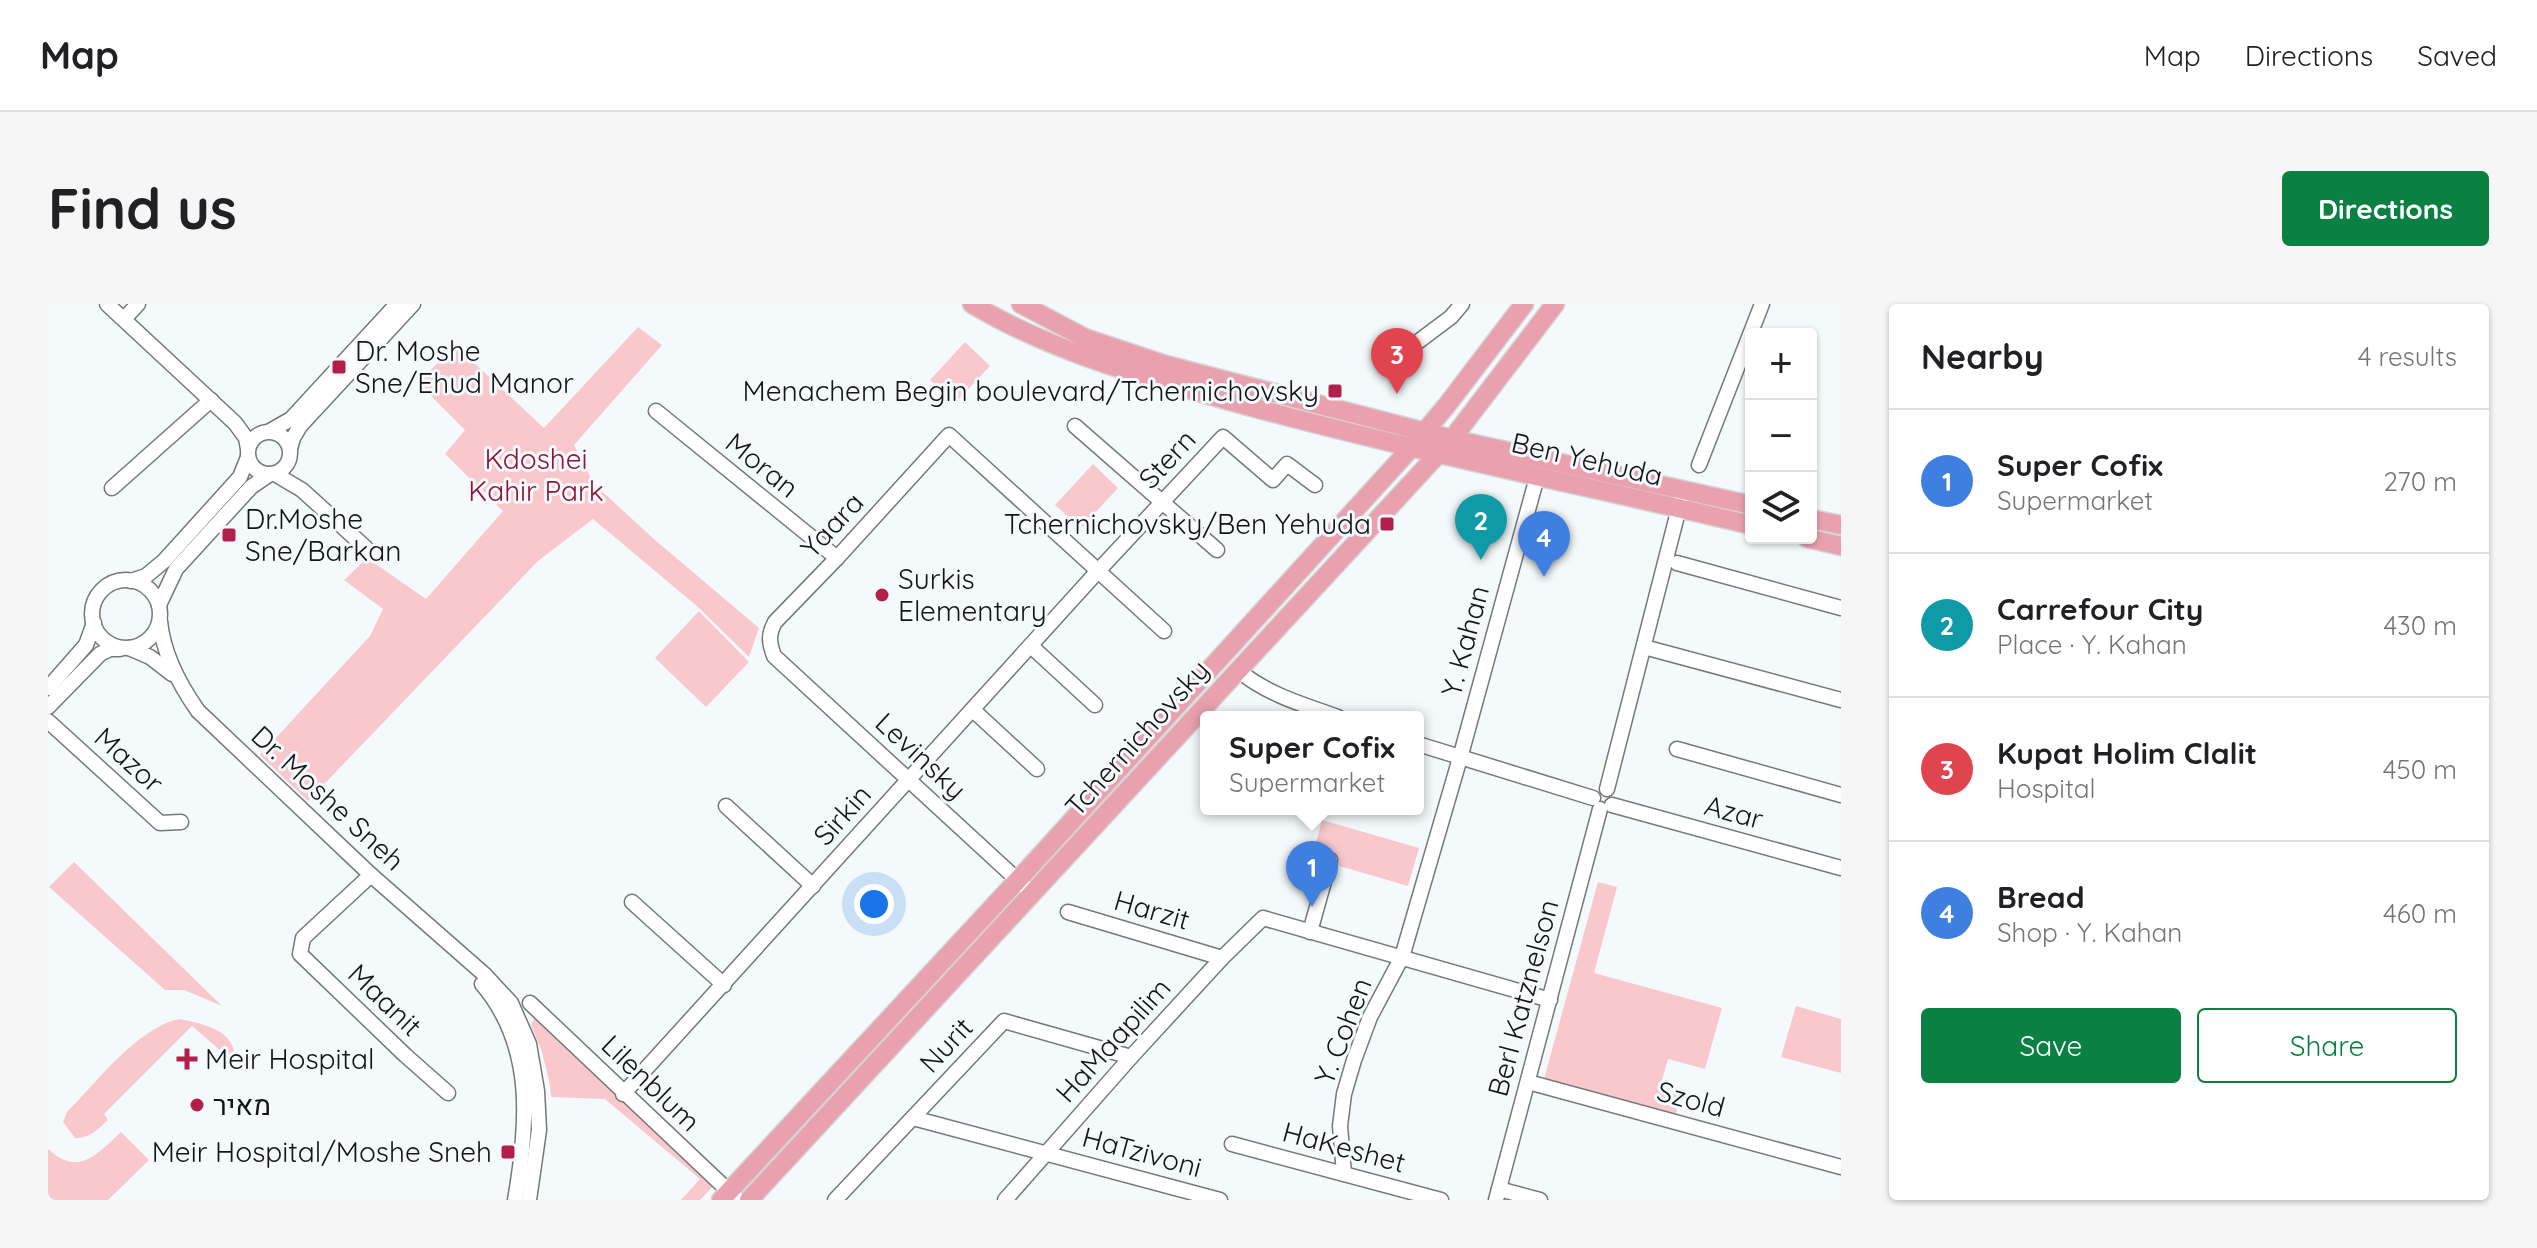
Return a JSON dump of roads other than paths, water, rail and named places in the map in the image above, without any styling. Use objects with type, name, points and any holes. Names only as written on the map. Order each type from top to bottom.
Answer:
[{"type":"main road","name":"Ben Yehuda","points":[[972,304],[1076,355],[1218,398],[1376,440],[1438,454],[1475,453],[1745,504]]},
{"type":"main road","name":"Ben Yehuda","points":[[1021,304],[1085,338],[1166,365],[1452,439],[1475,453],[1537,477],[1745,524]]},
{"type":"main road","name":"Tchernichovsky","points":[[729,1197],[1411,448],[1524,304]]},
{"type":"main road","name":"Tchernichovsky","points":[[1200,711],[1452,439],[1555,304]]},
{"type":"main road","points":[[1387,423],[1423,417],[1447,405]]},
{"type":"main road","points":[[1418,475],[1475,453],[1470,436],[1471,414]]},
{"type":"main road","points":[[1376,440],[1386,449],[1392,468]]},
{"type":"main road","points":[[1817,520],[1841,525]]},
{"type":"main road","points":[[1817,540],[1841,546]]},
{"type":"main road","name":"Tchernichovsky","points":[[749,1200],[1200,712]]},
{"type":"street","points":[[107,304],[242,430],[254,468],[302,490],[366,548]]},
{"type":"street","points":[[124,319],[138,304]]},
{"type":"street","points":[[127,648],[107,643],[94,623],[92,609],[103,589],[113,583],[146,576],[164,561],[240,477],[256,436],[291,419],[397,304]]},
{"type":"street","points":[[159,605],[176,569],[251,487],[285,468],[293,438],[300,426],[413,304]]},
{"type":"street","points":[[1415,344],[1451,317],[1462,304]]},
{"type":"street","points":[[1699,465],[1762,304]]},
{"type":"street","points":[[112,488],[211,400]]},
{"type":"street","name":"Moran","points":[[656,411],[837,558]]},
{"type":"street","points":[[226,414],[247,427],[284,437],[292,473],[302,490]]},
{"type":"street","points":[[1075,426],[1217,550]]},
{"type":"street","name":"Yaara","points":[[774,656],[769,642],[775,622],[949,435],[1098,571]]},
{"type":"street","name":"Stern","points":[[1098,571],[1223,437],[1273,480],[1287,464],[1315,485]]},
{"type":"street","name":"Y. Kahan","points":[[1402,957],[1537,477]]},
{"type":"street","points":[[1602,804],[1614,796],[1607,789],[1681,508],[1681,496],[1677,489]]},
{"type":"street","points":[[1677,563],[1841,608]]},
{"type":"street","points":[[1098,571],[1164,631]]},
{"type":"street","name":"Sirkin","points":[[623,1094],[1098,571]]},
{"type":"street","points":[[48,707],[100,654],[110,649],[142,645],[150,639],[160,621],[159,605],[146,586],[131,581]]},
{"type":"street","name":"Dr. Moshe Sneh","points":[[160,621],[166,653],[198,711],[371,875],[485,975],[511,1003],[529,1044],[537,1091],[539,1130],[529,1200]]},
{"type":"street","points":[[48,688],[86,645],[94,623]]},
{"type":"street","points":[[1031,646],[1095,705]]},
{"type":"street","points":[[1644,647],[1841,700]]},
{"type":"street","name":"Dr. Moshe Sneh","points":[[127,648],[165,667],[182,686]]},
{"type":"street","name":"Levinsky","points":[[774,656],[1033,894]]},
{"type":"street","points":[[1238,670],[1248,679],[1291,701],[1320,711]]},
{"type":"street","points":[[973,710],[1037,769]]},
{"type":"street","name":"Mazor","points":[[48,721],[160,823],[181,822]]},
{"type":"street","name":"Azar","points":[[1424,746],[1602,804],[1841,868]]},
{"type":"street","points":[[1677,749],[1841,795]]},
{"type":"street","name":"Berl Katznelson","points":[[1498,1194],[1602,804]]},
{"type":"street","points":[[726,806],[813,886]]},
{"type":"street","points":[[1330,860],[1310,932],[1550,1000]]},
{"type":"street","name":"Maanit","points":[[371,875],[303,938],[300,954],[448,1093]]},
{"type":"street","points":[[632,902],[724,985]]},
{"type":"street","name":"Harzit","points":[[1068,912],[1222,958]]},
{"type":"street","name":"HaMaapilim","points":[[1005,1200],[1131,1057],[1263,918],[1310,932]]},
{"type":"street","name":"Dr. Moshe Sneh","points":[[445,942],[493,997],[503,1012],[516,1046],[525,1129],[515,1200]]},
{"type":"street","name":"Y. Cohen","points":[[1344,1174],[1340,1126],[1344,1094],[1370,1017],[1402,957]]},
{"type":"street","name":"Lilenblum","points":[[530,1003],[729,1197]]},
{"type":"street","name":"Nurit","points":[[835,1200],[1004,1021],[1131,1057]]},
{"type":"street","name":"Szold","points":[[1528,1082],[1841,1167]]},
{"type":"street","name":"HaTzivoni","points":[[913,1118],[1220,1200]]},
{"type":"street","name":"HaKeshet","points":[[1232,1144],[1441,1200]]},
{"type":"street","points":[[1498,1194],[1540,1200]]},
{"type":"place","name":"Dr. Moshe Sne/Ehud Manor","points":[[339,367]]},
{"type":"place","name":"Menachem Begin boulevard/Tchernichovsky","points":[[1335,391]]},
{"type":"place","name":"Kupat Holim Clalit","points":[[1397,394]]},
{"type":"place","name":"Tchernichovsky/Ben Yehuda","points":[[1387,524]]},
{"type":"place","name":"Dr.Moshe Sne/Barkan","points":[[229,535]]},
{"type":"place","name":"Carrefour City","points":[[1481,560]]},
{"type":"place","name":"Bread","points":[[1544,577]]},
{"type":"place","name":"Surkis Elementary","points":[[882,595]]},
{"type":"place","name":"Super Cofix","points":[[1312,907]]},
{"type":"place","name":"Meir Hospital","points":[[187,1059]]},
{"type":"place","name":"מאיר","points":[[197,1105]]},
{"type":"place","name":"Meir Hospital/Moshe Sneh","points":[[508,1152]]},
{"type":"park label","name":"Kdoshei Kahir Park","points":[[536,475]]}]
